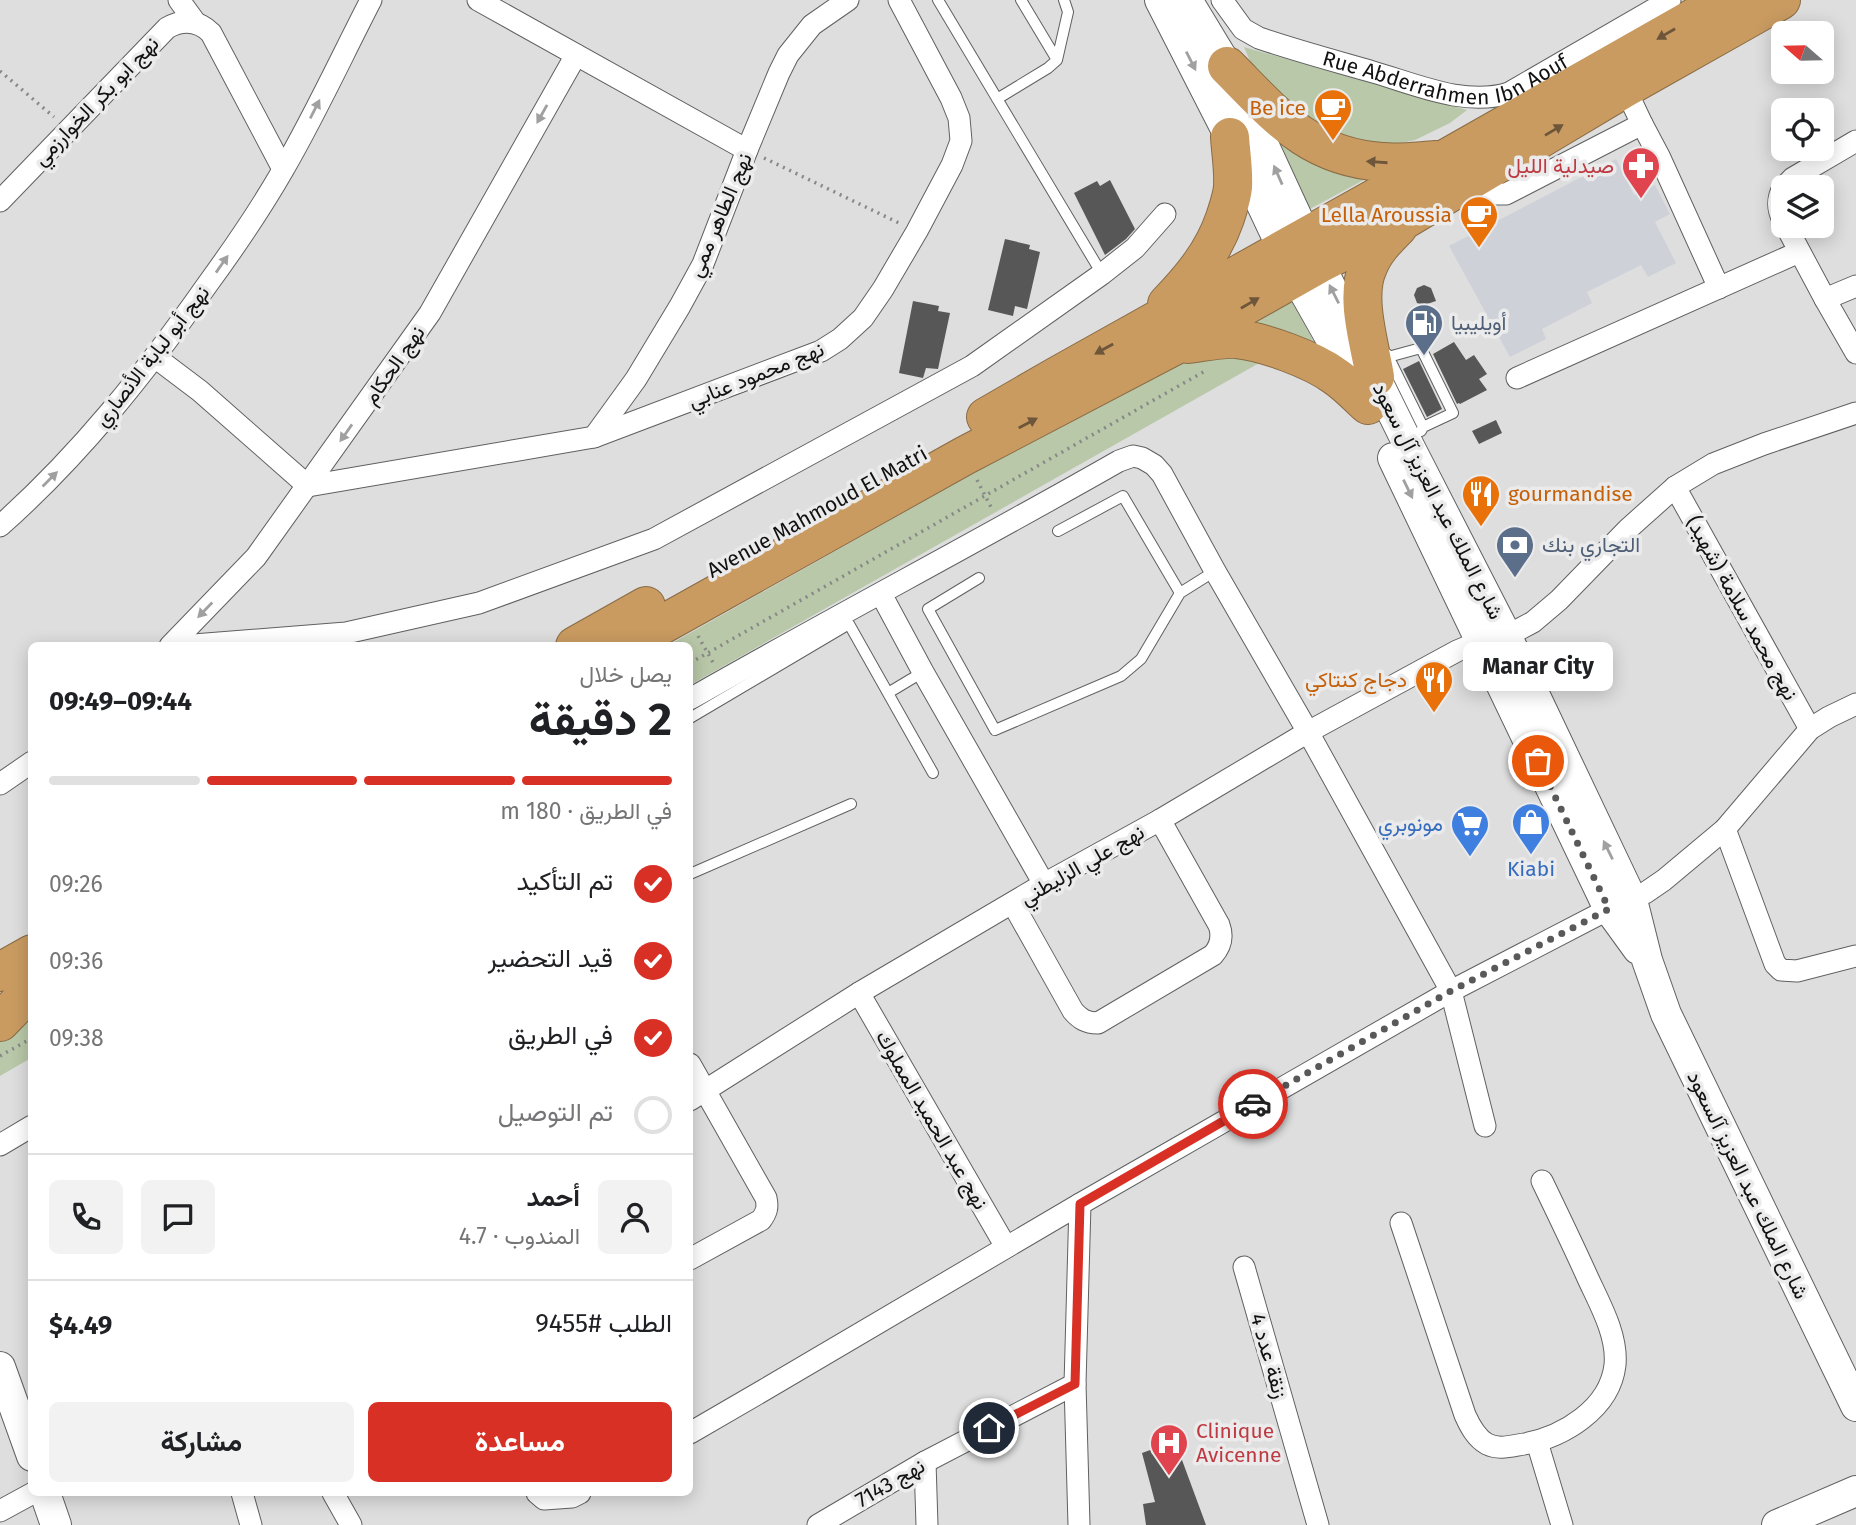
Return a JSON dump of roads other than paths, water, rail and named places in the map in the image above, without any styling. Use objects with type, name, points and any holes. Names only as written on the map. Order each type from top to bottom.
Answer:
[{"type":"highway","points":[[1159,337],[1226,339],[1255,343],[1290,354],[1338,377],[1379,372],[1364,311],[1365,274],[1376,252],[1404,219],[1459,169],[1725,0]]},
{"type":"highway","points":[[1159,337],[1459,169],[1625,88],[1780,0]]},
{"type":"highway","points":[[1227,66],[1274,113],[1306,139],[1325,150],[1344,157],[1386,163],[1459,169]]},
{"type":"highway","points":[[1159,337],[1189,282],[1208,256],[1230,204],[1233,187],[1230,137]]},
{"type":"highway","points":[[1301,257],[1404,219]]},
{"type":"highway","name":"Avenue Mahmoud El Matri","points":[[582,642],[1057,376],[1159,337]]},
{"type":"highway","name":"Avenue Mahmoud El Matri","points":[[631,642],[964,456],[1159,337]]},
{"type":"highway","points":[[0,972],[28,956]]},
{"type":"highway","points":[[0,1003],[28,989]]},
{"type":"highway","points":[[0,1022],[28,991]]},
{"type":"main road","points":[[1160,0],[1230,137],[1301,257]]},
{"type":"main road","points":[[1187,0],[1227,66],[1265,145],[1301,257]]},
{"type":"main road","name":"شارع الملك عبد العزيز آل سعود","points":[[1301,257],[1379,372],[1417,438],[1493,638]]},
{"type":"main road","name":"شارع الملك عبد العزيز آل سعود","points":[[1379,372],[1493,638],[1647,960]]},
{"type":"main road","name":"شارع الملك عبد العزيز آلسعود","points":[[1647,960],[1666,1014],[1691,1069],[1856,1406]]},
{"type":"main road","points":[[0,1367],[28,1445]]},
{"type":"main road","points":[[1777,1525],[1856,1491]]},
{"type":"main road","points":[[46,1496],[56,1525]]},
{"type":"street","points":[[179,0],[195,22],[211,33],[284,169]]},
{"type":"street","name":"نهج أبو لبابة الأنصاري","points":[[0,526],[85,443],[155,357],[238,241],[284,169],[371,0]]},
{"type":"street","points":[[478,0],[747,150]]},
{"type":"street","name":"نهج الطاهر ممي","points":[[594,437],[636,379],[703,264],[747,150],[789,55],[812,26],[848,0]]},
{"type":"street","name":"نهج محمود عنابي","points":[[308,486],[594,437],[821,351],[840,339],[863,318],[883,289],[952,166],[961,141],[959,118],[951,98],[899,0]]},
{"type":"street","name":"Rue Abderrahmen Ibn Aouf","points":[[1222,0],[1243,29],[1259,38],[1444,92],[1483,98],[1509,93],[1670,0]]},
{"type":"street","name":"نهج ابو بكر الخوارزمي","points":[[0,201],[167,28],[176,23],[195,22]]},
{"type":"street","name":"نهج الحكام","points":[[174,642],[256,557],[430,313],[576,55]]},
{"type":"street","points":[[1625,88],[1719,288]]},
{"type":"street","points":[[1459,169],[1497,194],[1506,194],[1642,124]]},
{"type":"street","points":[[1796,175],[1856,141]]},
{"type":"street","points":[[232,642],[346,633],[479,603],[654,539],[972,366],[1102,274],[1135,248],[1165,214]]},
{"type":"street","points":[[1792,238],[1856,353]]},
{"type":"street","points":[[1517,378],[1799,252]]},
{"type":"street","points":[[1825,299],[1856,286]]},
{"type":"street","points":[[155,357],[200,391],[308,486]]},
{"type":"street","name":"نهج علي الزليطني","points":[[697,1095],[859,993],[1308,732],[1448,656],[1533,622],[1675,487],[1713,464],[1764,443],[1856,413]]},
{"type":"street","points":[[693,697],[1119,461],[1133,456],[1142,457],[1163,474],[1215,572],[1308,732],[1451,991],[1485,1126]]},
{"type":"street","name":"نهج محمد سلامة (شهيد)","points":[[1675,487],[1810,729]]},
{"type":"street","points":[[881,594],[1044,884]]},
{"type":"street","points":[[693,1431],[1080,1204],[1451,991],[1664,880],[1725,828],[1810,729],[1856,704]]},
{"type":"street","points":[[0,784],[28,765]]},
{"type":"street","points":[[1013,904],[1073,1011],[1080,1019],[1098,1023],[1218,950],[1222,933],[1219,925],[1160,820]]},
{"type":"street","points":[[1725,828],[1775,964],[1781,970],[1797,971],[1856,956]]},
{"type":"street","name":"نهج عبد الحميد المملوك","points":[[859,993],[1006,1247]]},
{"type":"street","points":[[693,1077],[697,1095],[766,1198],[768,1206],[761,1220],[693,1257]]},
{"type":"street","points":[[0,1145],[28,1128]]},
{"type":"street","points":[[1401,1223],[1472,1430],[1485,1443],[1502,1448],[1536,1442],[1564,1431],[1604,1397],[1613,1375],[1615,1350],[1602,1311],[1542,1181]]},
{"type":"street","points":[[1079,1525],[1075,1384],[1080,1204]]},
{"type":"street","name":"زنقة عدد 4","points":[[1244,1267],[1318,1525]]},
{"type":"street","name":"نهج 7143","points":[[818,1525],[925,1462],[1075,1384]]},
{"type":"street","points":[[1536,1442],[1562,1525]]},
{"type":"street","points":[[925,1462],[926,1525]]},
{"type":"street","points":[[0,1511],[28,1496]]},
{"type":"street","points":[[243,1496],[251,1525]]},
{"type":"street","points":[[335,1496],[351,1525]]},
{"type":"street","points":[[540,1496],[574,1496]]},
{"type":"lane","points":[[938,0],[1102,274]]},
{"type":"lane","points":[[1021,0],[1057,60]]},
{"type":"lane","points":[[998,99],[1057,60],[1068,12],[1064,0]]},
{"type":"lane","points":[[1379,372],[1421,348],[1453,412],[1417,438]]},
{"type":"lane","points":[[1058,531],[1123,496],[1180,593]]},
{"type":"lane","points":[[979,578],[928,609],[995,730],[1121,677],[1141,659],[1180,593],[1215,572]]},
{"type":"lane","points":[[693,716],[849,624],[933,774]]},
{"type":"lane","points":[[888,693],[923,672]]},
{"type":"lane","points":[[693,873],[851,804]]},
{"type":"place","name":"Be ice","points":[[1333,142]]},
{"type":"place","name":"صيدلية الليل","points":[[1641,200]]},
{"type":"place","name":"Lella Aroussia","points":[[1479,249]]},
{"type":"place","name":"أويليبيا","points":[[1424,357]]},
{"type":"place","name":"gourmandise","points":[[1481,528]]},
{"type":"place","name":"التجاري بنك","points":[[1515,579]]},
{"type":"place","name":"دجاج كنتاكي","points":[[1434,714]]},
{"type":"place","name":"Manar City","points":[[1538,761]]},
{"type":"place","name":"Kiabi","points":[[1531,856]]},
{"type":"place","name":"مونوبري","points":[[1470,858]]},
{"type":"place","name":"Clinique Avicenne","points":[[1169,1477]]}]
